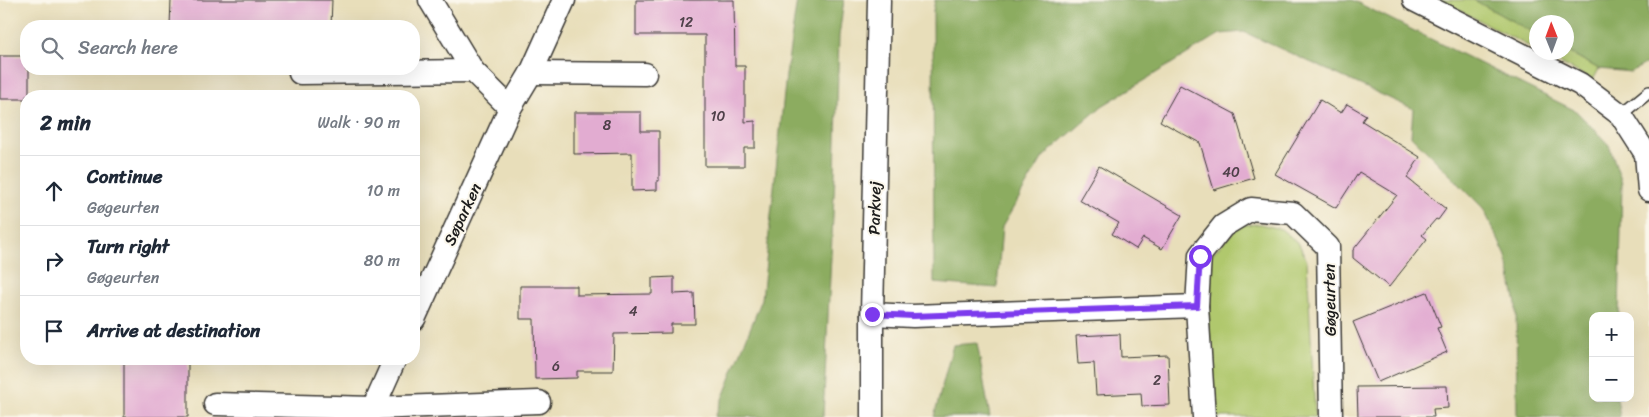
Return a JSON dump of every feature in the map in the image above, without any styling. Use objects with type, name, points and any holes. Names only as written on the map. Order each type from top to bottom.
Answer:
[{"type":"street","points":[[430,0],[473,71],[510,108]]},
{"type":"street","name":"Søparken","points":[[420,306],[510,108],[531,73],[564,0]]},
{"type":"street","name":"Parkvej","points":[[872,417],[872,314],[879,0]]},
{"type":"street","points":[[1414,0],[1580,84],[1621,115],[1646,154],[1649,190]]},
{"type":"street","points":[[420,72],[473,71]]},
{"type":"street","points":[[531,73],[645,74]]},
{"type":"street","name":"Gøgeurten","points":[[1204,417],[1197,306],[1200,256],[1223,226],[1250,209],[1293,212],[1328,247],[1331,417]]},
{"type":"street","points":[[872,314],[913,316],[1197,306]]},
{"type":"street","points":[[371,412],[392,365]]},
{"type":"street","points":[[215,404],[371,412],[539,402]]},
{"type":"lane","points":[[1621,115],[1649,92]]},
{"type":"green space","points":[[797,0],[844,0],[839,36],[835,176],[823,417],[715,417],[762,299],[786,75]]},
{"type":"green space","points":[[935,0],[1352,0],[1576,111],[1609,145],[1622,183],[1619,312],[1589,312],[1589,402],[1618,402],[1620,417],[1517,417],[1516,304],[1506,256],[1483,208],[1411,136],[1413,109],[1244,32],[1220,34],[1102,106],[1043,157],[1002,227],[997,288],[934,283],[933,12]]},
{"type":"green space","points":[[1440,0],[1474,0],[1529,30],[1529,46]]},
{"type":"green space","points":[[1474,0],[1649,0],[1649,62],[1631,72],[1599,69],[1574,55],[1574,15],[1529,15],[1529,30]]},
{"type":"green space","points":[[1574,55],[1599,69],[1593,80],[1554,60],[1574,60]]},
{"type":"green space","points":[[1260,224],[1281,229],[1299,244],[1307,261],[1315,417],[1213,417],[1206,279],[1211,255],[1240,225]]},
{"type":"green space","points":[[977,343],[990,417],[934,417],[953,345]]},
{"type":"building","points":[[171,0],[332,0],[331,20],[170,20]]},
{"type":"building","points":[[636,0],[734,0],[735,66],[745,66],[745,122],[755,121],[755,148],[744,148],[744,166],[705,166],[705,35],[636,35]]},
{"type":"building","points":[[0,56],[20,56],[20,75],[29,75],[29,90],[20,90],[20,99],[0,99]]},
{"type":"building","points":[[1180,85],[1235,114],[1254,178],[1214,190],[1200,143],[1160,121]]},
{"type":"building","points":[[1320,100],[1341,113],[1347,104],[1366,115],[1362,121],[1420,157],[1407,178],[1446,209],[1438,220],[1436,219],[1422,235],[1427,239],[1389,287],[1353,258],[1353,250],[1397,195],[1359,172],[1336,208],[1275,174]]},
{"type":"building","points":[[574,112],[641,112],[641,131],[659,131],[659,181],[657,181],[657,190],[632,191],[632,153],[574,154]]},
{"type":"building","points":[[1099,166],[1182,215],[1162,249],[1143,238],[1136,249],[1112,234],[1119,223],[1079,200]]},
{"type":"building","points":[[674,277],[674,294],[694,293],[695,324],[671,324],[671,333],[614,334],[613,371],[577,371],[577,378],[535,379],[534,319],[520,319],[520,286],[577,286],[577,295],[652,294],[652,278]]},
{"type":"building","points":[[1427,292],[1441,327],[1437,328],[1447,352],[1378,382],[1353,322]]},
{"type":"building","points":[[1120,334],[1121,357],[1168,355],[1170,405],[1142,406],[1141,393],[1096,395],[1094,363],[1078,364],[1076,336]]},
{"type":"building","points":[[124,365],[188,365],[188,417],[124,417]]},
{"type":"building","points":[[1447,386],[1448,408],[1433,409],[1434,417],[1358,417],[1357,387]]},
{"type":"route","points":[[872,314],[913,316],[1197,306],[1200,256]]}]
